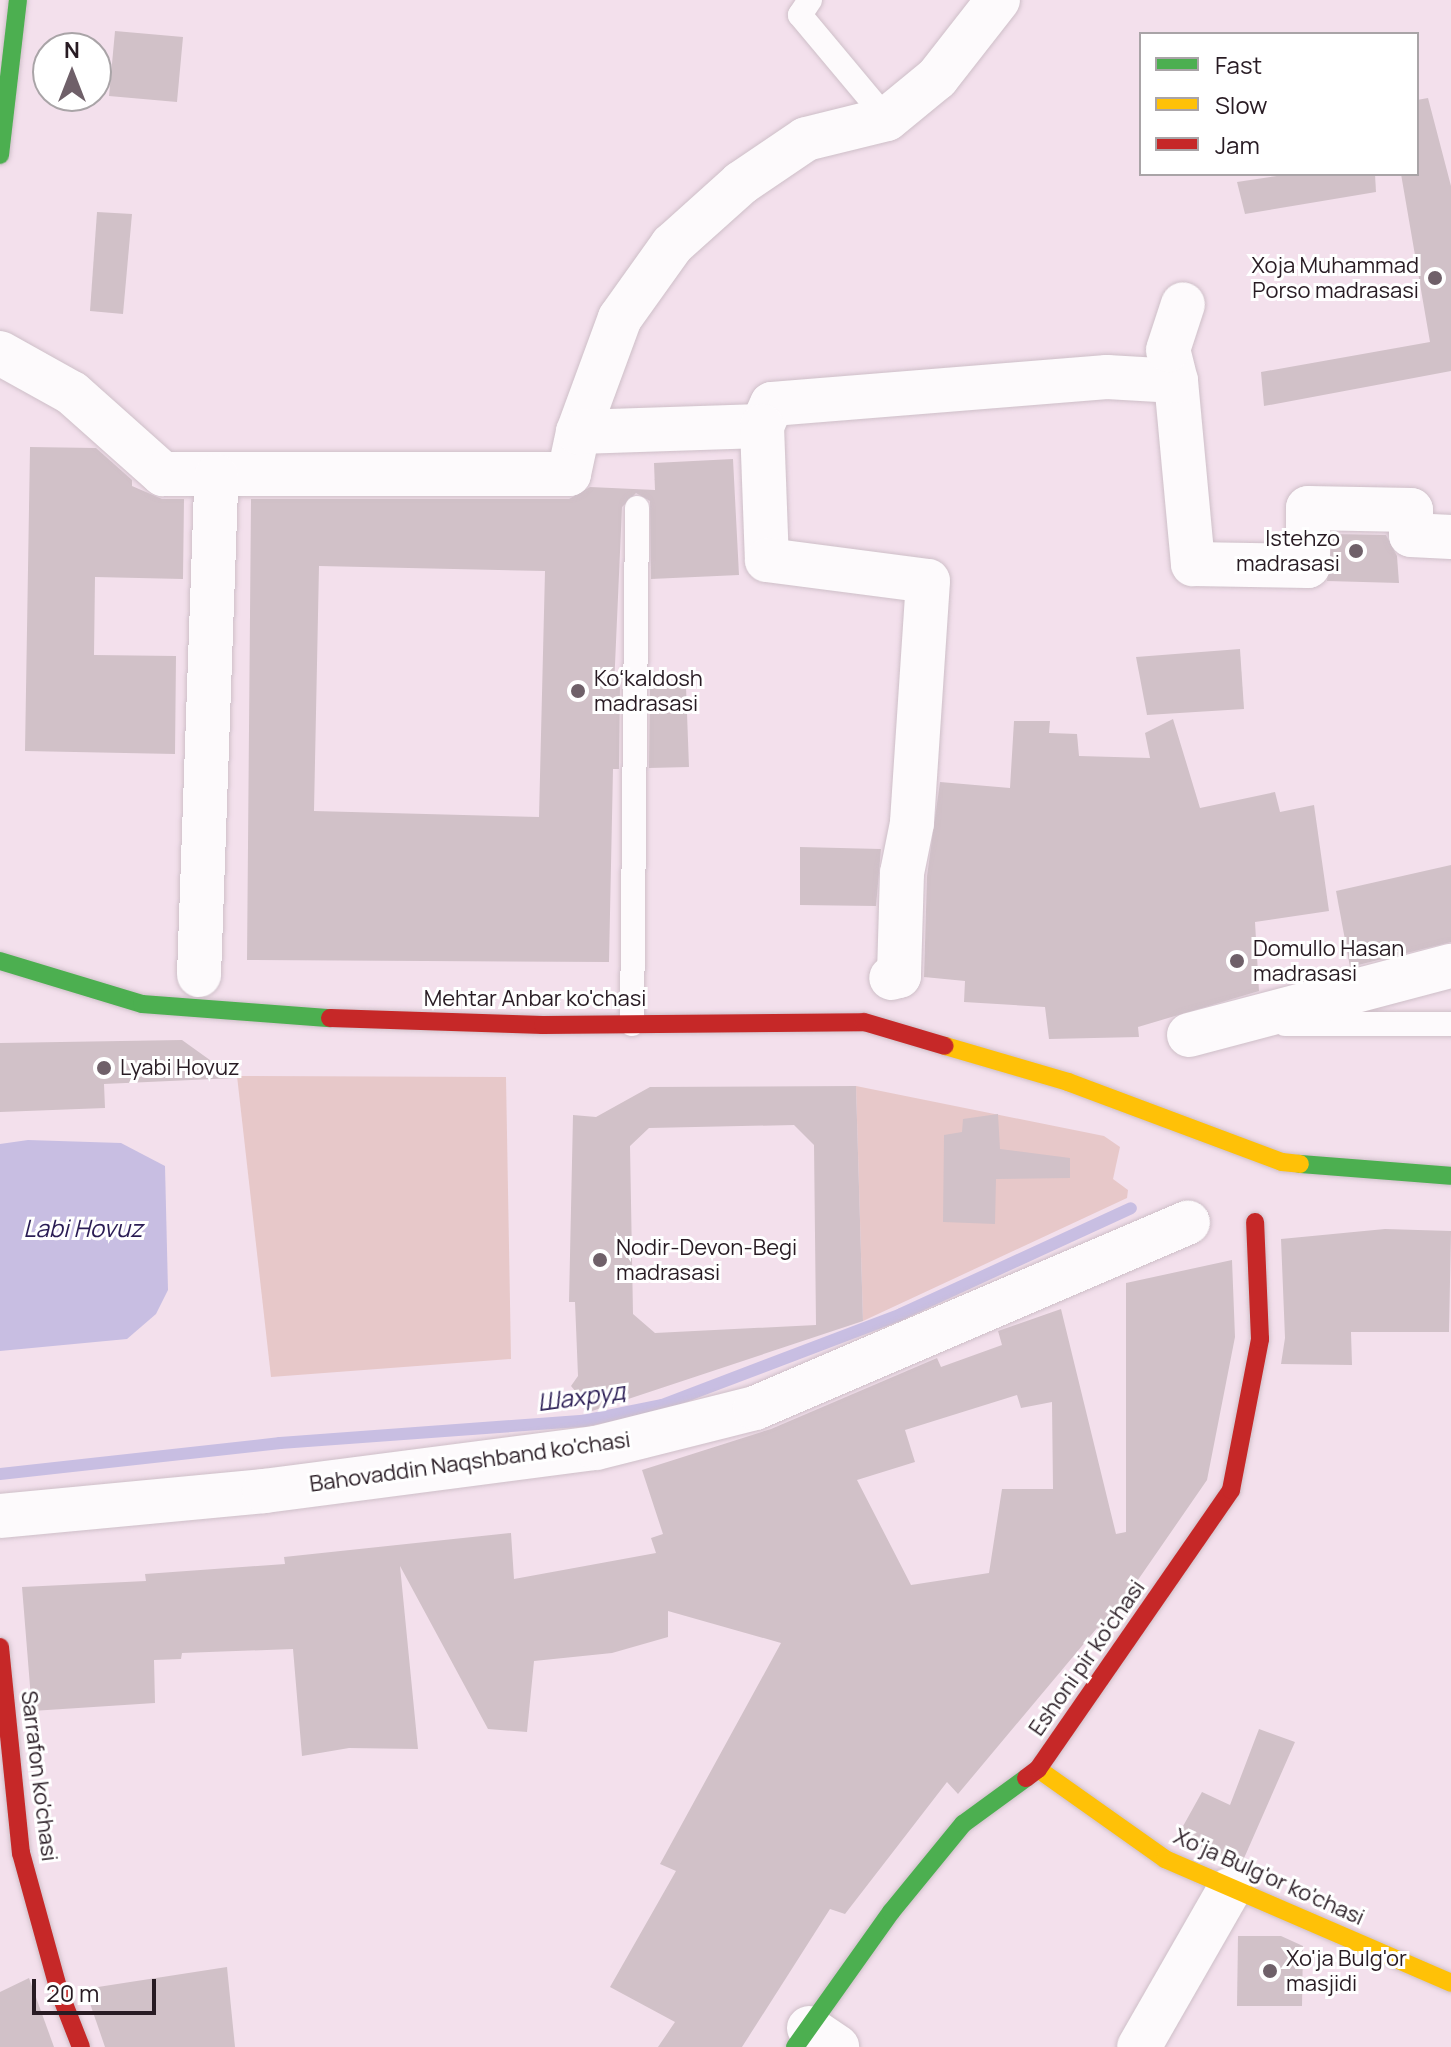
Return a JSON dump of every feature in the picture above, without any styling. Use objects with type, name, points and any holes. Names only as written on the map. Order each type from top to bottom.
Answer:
[{"type":"street","points":[[0,155],[18,0]]},
{"type":"street","points":[[0,353],[72,393],[163,474],[569,474],[578,432],[620,318],[672,245],[741,183],[806,139],[887,119],[937,78],[998,0]]},
{"type":"street","points":[[1183,304],[1168,350],[1176,381],[1193,564],[1308,566],[1308,508],[1411,510],[1411,535],[1451,537]]},
{"type":"street","points":[[891,978],[899,976],[902,873],[912,823],[928,581],[767,560],[762,426],[772,404],[1107,377],[1176,381]]},
{"type":"street","points":[[578,432],[762,426]]},
{"type":"street","points":[[199,975],[216,476]]},
{"type":"street","name":"Mehtar Anbar ko'chasi","points":[[0,961],[129,1001],[199,1012],[318,1020],[632,1024],[864,1022],[903,1029],[1068,1082],[1282,1162],[1451,1176]]},
{"type":"street","points":[[1189,1035],[1451,966]]},
{"type":"street","name":"Bahovaddin Naqshband ko'chasi","points":[[0,1516],[264,1491],[596,1448],[755,1408],[1188,1222]]},
{"type":"street","name":"Eshoni pir ko'chasi","points":[[814,2041],[891,1912],[963,1824],[1038,1769],[1231,1490],[1260,1339],[1255,1222]]},
{"type":"street","name":"Sarrafon ko'chasi","points":[[0,1647],[21,1853],[59,1991],[81,2047]]},
{"type":"street","name":"Xo'ja Bulg'or ko'chasi","points":[[1038,1769],[1165,1859],[1229,1890],[1451,1983]]},
{"type":"street","points":[[1139,2047],[1229,1890]]},
{"type":"lane","points":[[810,0],[800,15],[887,119]]},
{"type":"lane","points":[[632,1024],[637,508]]},
{"type":"lane","points":[[1231,1024],[1451,1024]]},
{"type":"shaded area","points":[[237,1076],[506,1077],[511,1359],[271,1377]]},
{"type":"shaded area","points":[[856,1086],[1104,1136],[1120,1147],[1113,1179],[1128,1190],[1127,1198],[863,1321]]},
{"type":"water","name":"Labi Hovuz","points":[[28,1140],[121,1143],[165,1166],[168,1290],[156,1314],[127,1339],[0,1351],[0,1144]]},
{"type":"building","points":[[115,31],[183,37],[177,102],[112,96]]},
{"type":"building","name":"Xoja Muhammad Porso madrasasi","points":[[1428,98],[1451,186],[1451,371],[1264,406],[1261,372],[1430,342],[1401,176],[1419,176],[1419,100]]},
{"type":"building","points":[[1277,176],[1375,176],[1376,192],[1245,214],[1237,182]]},
{"type":"building","points":[[97,212],[132,214],[123,314],[90,311]]},
{"type":"building","points":[[30,447],[96,448],[132,480],[132,486],[162,499],[184,499],[183,579],[95,577],[94,655],[176,656],[175,754],[25,751]]},
{"type":"building","name":"Koʻkaldosh madrasasi","points":[[733,459],[739,575],[651,579],[650,501],[636,493],[622,507],[614,687],[620,687],[619,769],[613,769],[609,962],[247,960],[251,499],[569,499],[590,487],[655,490],[654,463]],"holes":[[[319,566],[545,571],[539,817],[314,811]]]},
{"type":"building","name":"Istehzo madrasasi","points":[[1333,534],[1386,535],[1397,556],[1399,583],[1327,581]]},
{"type":"building","points":[[1240,649],[1244,709],[1147,715],[1136,657]]},
{"type":"building","points":[[686,686],[689,767],[649,768],[650,687]]},
{"type":"building","points":[[1173,719],[1200,808],[1275,792],[1280,812],[1314,805],[1329,911],[1255,922],[1259,991],[1138,1027],[1139,1037],[1049,1039],[1045,1007],[964,1002],[965,981],[924,977],[927,876],[940,782],[1010,788],[1014,721],[1050,721],[1049,733],[1077,734],[1079,756],[1150,758],[1145,733]]},
{"type":"building","points":[[800,847],[881,849],[876,906],[800,905]]},
{"type":"building","points":[[1451,865],[1451,942],[1350,967],[1336,891]]},
{"type":"building","name":"Lyabi Hovuz","points":[[182,1040],[235,1078],[104,1084],[105,1108],[0,1112],[0,1043]]},
{"type":"building","name":"Nodir-Devon-Begi madrasasi","points":[[856,1086],[863,1321],[592,1411],[571,1386],[578,1376],[575,1302],[569,1302],[573,1115],[596,1117],[650,1087]],"holes":[[[794,1125],[814,1145],[816,1325],[655,1333],[633,1314],[630,1146],[649,1128]]]},
{"type":"building","points":[[998,1114],[1000,1149],[1070,1158],[1070,1178],[996,1179],[995,1224],[943,1222],[944,1135],[962,1132],[963,1119]]},
{"type":"building","points":[[1385,1229],[1451,1231],[1449,1332],[1351,1332],[1352,1365],[1281,1364],[1285,1338],[1281,1239]]},
{"type":"building","points":[[1232,1260],[1235,1337],[1207,1480],[1102,1632],[1097,1628],[958,1794],[947,1782],[845,1914],[830,1909],[742,2047],[658,2047],[675,2022],[610,1987],[676,1871],[660,1864],[781,1643],[668,1611],[668,1637],[612,1653],[534,1661],[527,1732],[488,1729],[400,1566],[418,1749],[349,1748],[302,1756],[293,1649],[182,1653],[181,1659],[154,1660],[155,1703],[32,1711],[22,1587],[146,1581],[145,1574],[285,1564],[284,1557],[511,1533],[514,1579],[656,1553],[651,1538],[663,1534],[642,1470],[771,1429],[937,1358],[941,1367],[1002,1345],[998,1331],[1061,1309],[1116,1534],[1126,1532],[1126,1283]],"holes":[[[1017,1395],[1021,1408],[1052,1402],[1053,1489],[1002,1489],[989,1573],[911,1585],[857,1480],[915,1462],[905,1430]]]},
{"type":"building","points":[[1259,1729],[1295,1742],[1241,1865],[1177,1837],[1202,1792],[1230,1805]]},
{"type":"building","name":"Xo'ja Bulg'or masjidi","points":[[1238,1936],[1281,1936],[1303,1946],[1302,2006],[1237,2006]]},
{"type":"building","points":[[227,1967],[235,2047],[105,2047],[85,1989]]},
{"type":"building","points":[[29,1978],[54,2047],[0,2047],[0,1992]]},
{"type":"waterway","name":"Шахруд","points":[[0,1474],[280,1443],[583,1421],[662,1405],[901,1314],[1131,1208]]},
{"type":"traffic: fast","points":[[0,155],[18,0]]},
{"type":"traffic: fast","points":[[0,961],[142,1004],[330,1018]]},
{"type":"traffic: fast","points":[[1300,1164],[1451,1176]]},
{"type":"traffic: fast","points":[[795,2047],[891,1912],[963,1824],[1026,1778]]},
{"type":"traffic: slow","points":[[945,1046],[1068,1082],[1282,1162],[1300,1164]]},
{"type":"traffic: slow","points":[[1038,1769],[1165,1859],[1451,1983]]},
{"type":"traffic: jam","points":[[330,1018],[543,1025],[864,1022],[945,1046]]},
{"type":"traffic: jam","points":[[1026,1778],[1038,1769],[1231,1490],[1260,1339],[1255,1222]]},
{"type":"traffic: jam","points":[[0,1647],[21,1853],[59,1991],[81,2047]]},
{"type":"place","name":"Xoja Muhammad Porso madrasasi","points":[[1435,278]]},
{"type":"place","name":"Istehzo madrasasi","points":[[1356,551]]},
{"type":"place","name":"Koʻkaldosh madrasasi","points":[[578,691]]},
{"type":"place","name":"Domullo Hasan madrasasi","points":[[1237,961]]},
{"type":"place","name":"Lyabi Hovuz","points":[[104,1068]]},
{"type":"place","name":"Nodir-Devon-Begi madrasasi","points":[[600,1260]]},
{"type":"place","name":"Xo'ja Bulg'or masjidi","points":[[1270,1971]]}]
